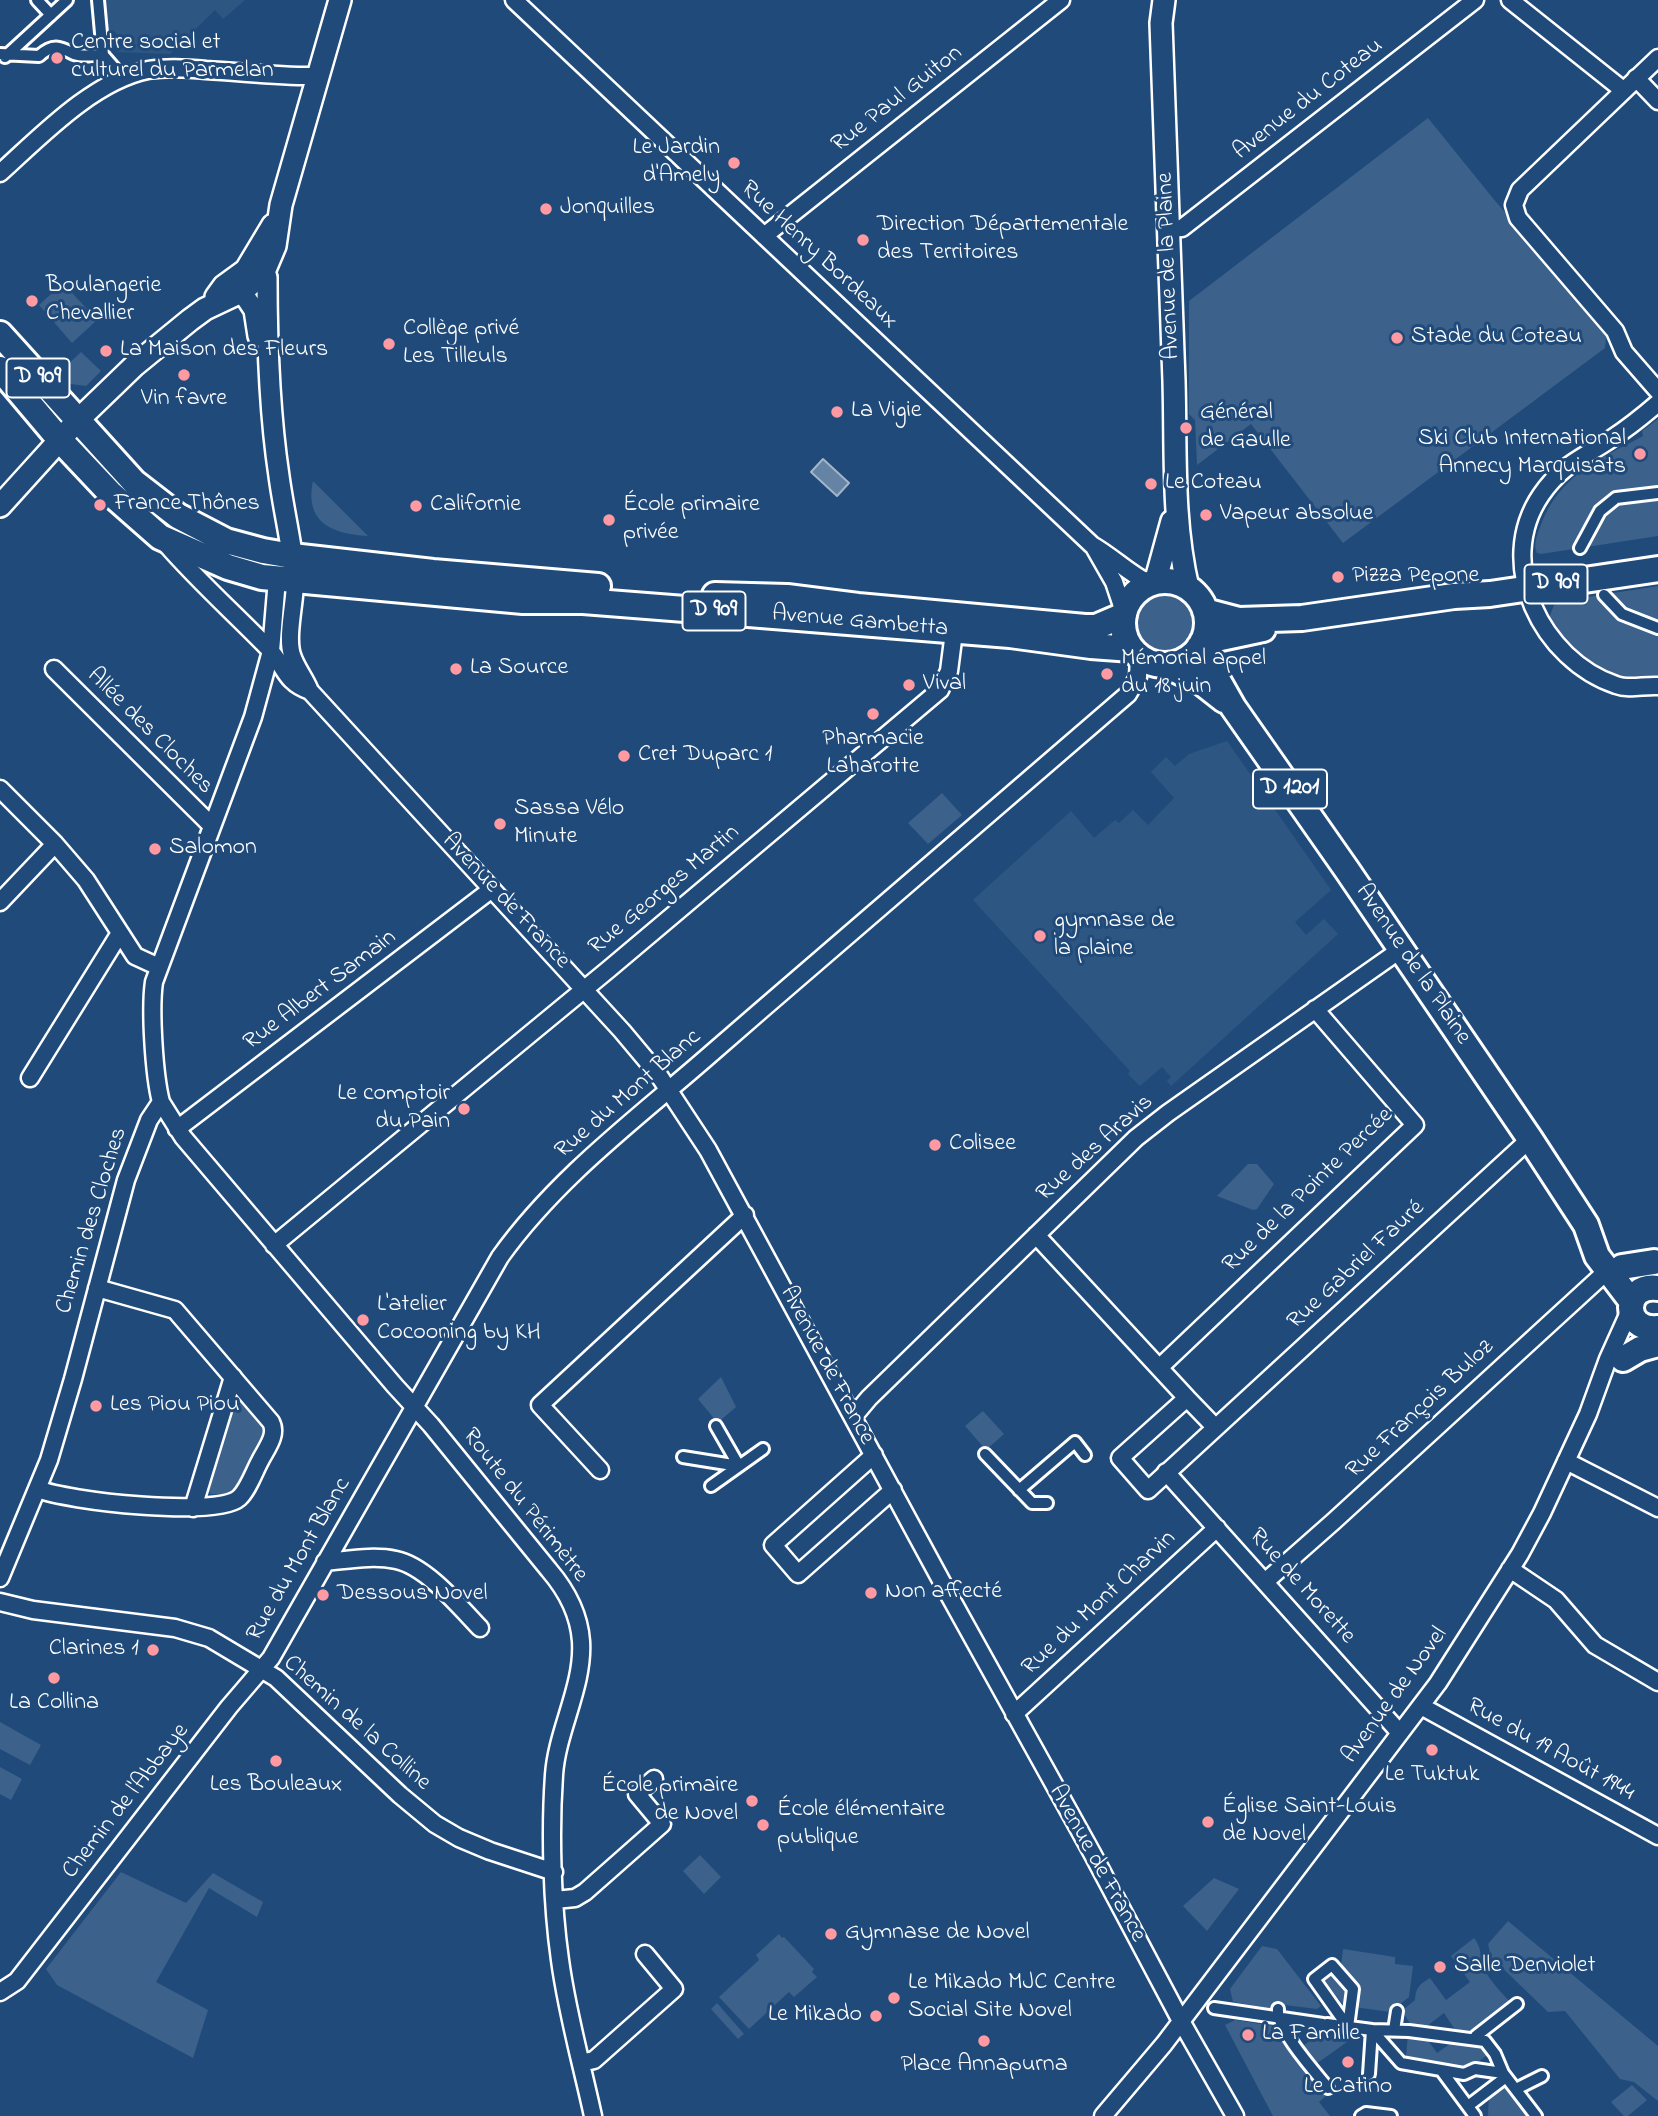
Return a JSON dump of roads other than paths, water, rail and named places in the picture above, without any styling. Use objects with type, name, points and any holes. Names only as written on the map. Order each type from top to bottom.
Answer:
[{"type":"main road","points":[[0,506],[77,421],[151,351],[239,285],[275,246],[278,219],[340,0]]},
{"type":"main road","name":"Avenue de la Plaine","points":[[1153,0],[1161,23]]},
{"type":"main road","name":"Avenue de la Plaine","points":[[1164,0],[1161,23],[1175,435],[1175,509],[1180,556],[1188,588]]},
{"type":"main road","name":"D 909","points":[[0,334],[123,471],[153,499],[193,525],[285,567]]},
{"type":"main road","name":"Avenue de France","points":[[0,369],[60,440],[116,499],[160,537],[242,572],[285,567]]},
{"type":"main road","points":[[22,395],[36,397],[54,410],[77,421]]},
{"type":"main road","points":[[60,440],[86,453],[110,472],[123,471]]},
{"type":"main road","name":"Avenue de la Plaine","points":[[1152,583],[1175,509]]},
{"type":"main road","name":"D 909","points":[[1205,611],[1239,620],[1302,618],[1454,596],[1490,594],[1526,581],[1658,553]]},
{"type":"main road","name":"Avenue Gambetta","points":[[285,567],[361,564],[533,581],[731,596],[807,598],[858,606],[1085,627],[1096,626],[1124,614]]},
{"type":"main road","name":"Avenue Gambetta","points":[[285,567],[523,601],[583,601],[954,632],[1135,652]]},
{"type":"main road","name":"D 909","points":[[1526,581],[1658,569]]},
{"type":"main road","points":[[1152,583],[1175,583],[1188,588],[1200,600],[1205,611],[1206,630],[1201,644],[1181,662],[1165,665],[1156,664],[1135,652],[1124,635],[1124,614],[1136,592],[1152,583]]},
{"type":"main road","name":"D 909","points":[[1201,644],[1302,618]]},
{"type":"main road","name":"Avenue de la Plaine","points":[[1201,644],[1233,707],[1530,1139],[1586,1226],[1597,1256],[1615,1269],[1647,1315]]},
{"type":"main road","name":"Avenue de la Plaine","points":[[1165,665],[1201,682],[1233,707]]},
{"type":"main road","points":[[1615,1269],[1656,1257]]},
{"type":"main road","points":[[1623,1359],[1640,1349],[1647,1315]]},
{"type":"street","points":[[37,0],[51,15]]},
{"type":"street","points":[[3,57],[67,0]]},
{"type":"street","points":[[98,0],[103,55],[123,78]]},
{"type":"street","name":"Rue Paul Guiton","points":[[764,236],[1061,0]]},
{"type":"street","name":"Avenue du Coteau","points":[[1168,229],[1182,228],[1475,0]]},
{"type":"street","points":[[1510,0],[1623,90]]},
{"type":"street","name":"Rue Henry Bordeaux","points":[[519,2],[1092,545],[1116,559],[1132,575],[1152,583]]},
{"type":"street","points":[[3,57],[38,56],[45,50],[58,47],[66,48],[76,55],[103,55]]},
{"type":"street","points":[[1658,58],[1520,190],[1514,205],[1518,218],[1615,331],[1623,352],[1658,391]]},
{"type":"street","points":[[5,169],[92,94],[123,78],[147,70],[169,68],[319,76]]},
{"type":"street","points":[[1636,78],[1658,102]]},
{"type":"street","points":[[253,717],[280,667],[291,653],[268,377],[267,277],[257,267]]},
{"type":"street","points":[[239,285],[254,310],[268,377]]},
{"type":"street","points":[[1658,404],[1611,439],[1581,456],[1548,486],[1535,505],[1527,527],[1523,559],[1530,602],[1545,631],[1570,659],[1615,685],[1629,688],[1658,686]]},
{"type":"street","points":[[1580,548],[1600,511],[1616,498],[1658,493]]},
{"type":"street","name":"Avenue de France","points":[[160,537],[196,578],[271,651],[280,667],[299,687],[310,691]]},
{"type":"street","name":"Rue Henry Bordeaux","points":[[1092,545],[1114,582],[1124,614]]},
{"type":"street","points":[[162,1102],[158,1089],[153,991],[159,967],[253,717],[271,651],[285,567]]},
{"type":"street","points":[[1604,595],[1622,614],[1658,628]]},
{"type":"street","name":"Rue Georges Martin","points":[[274,1245],[940,690],[949,671],[954,632]]},
{"type":"street","name":"Rue du Mont Blanc","points":[[262,1669],[271,1658],[500,1258],[527,1220],[556,1189],[669,1089],[1128,694],[1138,677],[1135,652]]},
{"type":"street","name":"Avenue de France","points":[[291,653],[310,691],[584,989],[669,1089],[745,1215],[892,1490],[1235,2116]]},
{"type":"street","name":"Allée des Cloches","points":[[54,669],[212,826]]},
{"type":"street","points":[[0,789],[55,844],[86,880],[135,956],[159,967]]},
{"type":"street","points":[[0,902],[55,844]]},
{"type":"street","name":"Rue Albert Samain","points":[[177,1129],[492,889]]},
{"type":"street","points":[[30,1078],[120,933]]},
{"type":"street","name":"Rue des Aravis","points":[[853,1417],[869,1398],[1150,1127],[1401,950]]},
{"type":"street","name":"Rue de la Pointe Percée","points":[[1160,1367],[1415,1125],[1315,1009]]},
{"type":"street","name":"Route du Périmètre","points":[[162,1102],[177,1129],[431,1425],[568,1596],[578,1621],[581,1645],[579,1670],[560,1735],[554,1774],[555,1900],[560,1962],[593,2116]]},
{"type":"street","name":"Chemin des Cloches","points":[[0,1578],[38,1489],[58,1432],[126,1180],[149,1120],[162,1102]]},
{"type":"street","name":"Rue Gabriel Fauré","points":[[1215,1427],[1530,1139]]},
{"type":"street","points":[[600,1470],[540,1405],[745,1215]]},
{"type":"street","points":[[1036,1235],[1215,1427],[1148,1490],[1120,1458],[1187,1398]]},
{"type":"street","name":"Avenue de Novel","points":[[1103,2116],[1181,2021],[1438,1683],[1542,1513],[1588,1414],[1608,1359],[1647,1315],[1656,1257]]},
{"type":"street","name":"Rue François Buloz","points":[[1266,1581],[1615,1269]]},
{"type":"street","points":[[38,1489],[62,1497],[193,1508],[225,1504],[238,1499],[274,1435],[271,1422],[175,1310],[97,1288]]},
{"type":"street","name":"Avenue de Novel","points":[[1588,1414],[1623,1359]]},
{"type":"street","points":[[193,1508],[233,1377]]},
{"type":"street","points":[[716,1426],[739,1466]]},
{"type":"street","points":[[1019,1490],[1074,1442],[1085,1455]]},
{"type":"street","points":[[711,1486],[763,1449]]},
{"type":"street","points":[[985,1454],[1032,1503],[1047,1503]]},
{"type":"street","points":[[874,1455],[773,1545],[798,1574],[892,1490]]},
{"type":"street","points":[[683,1457],[739,1466]]},
{"type":"street","points":[[1566,1461],[1658,1508]]},
{"type":"street","name":"Rue de Morette","points":[[1166,1472],[1400,1733]]},
{"type":"street","name":"Rue du Mont Charvin","points":[[1014,1714],[1217,1528]]},
{"type":"street","points":[[325,1562],[385,1558],[409,1564],[448,1596],[480,1628]]},
{"type":"street","points":[[1510,1569],[1552,1596],[1595,1645],[1658,1682]]},
{"type":"street","name":"Chemin de la Colline","points":[[0,1602],[33,1610],[191,1631],[209,1637],[285,1686],[371,1770],[435,1824],[490,1851],[554,1872]]},
{"type":"street","name":"Chemin de l'Abbaye","points":[[0,1992],[18,1981],[229,1707],[262,1669]]},
{"type":"street","name":"Rue du 19 Août 1944","points":[[1421,1706],[1658,1836]]},
{"type":"street","points":[[555,1900],[575,1898],[585,1892],[662,1824],[637,1794],[654,1779]]},
{"type":"street","points":[[581,2063],[594,2060],[674,1989],[645,1954]]},
{"type":"street","name":"Chemin de l'Abbaye","points":[[0,1981],[10,1978],[29,1965]]},
{"type":"street","points":[[1332,1965],[1353,1989],[1348,2027],[1310,1978],[1332,1965]]},
{"type":"street","points":[[1475,2039],[1517,2004]]},
{"type":"street","points":[[1214,2008],[1278,2013],[1325,2024],[1485,2041],[1496,2054],[1504,2075],[1536,2116]]},
{"type":"street","points":[[1394,2030],[1397,2011]]},
{"type":"street","points":[[1278,2013],[1296,2046],[1328,2088]]},
{"type":"street","points":[[1372,2029],[1401,2063],[1426,2072],[1441,2070],[1464,2074],[1475,2069],[1504,2075]]},
{"type":"street","points":[[1369,2074],[1372,2029]]},
{"type":"street","points":[[1441,2070],[1456,2096],[1475,2116]]},
{"type":"street","points":[[1468,2106],[1504,2075]]},
{"type":"street","points":[[1516,2089],[1542,2076]]},
{"type":"street","points":[[1361,2116],[1366,2113],[1391,2116]]},
{"type":"place","name":"Centre social et culturel du Parmelan","points":[[57,58]]},
{"type":"place","name":"Le Jardin d'Amely","points":[[734,163]]},
{"type":"place","name":"Jonquilles","points":[[546,209]]},
{"type":"place","name":"Direction Départementale des Territoires","points":[[863,240]]},
{"type":"place","name":"Boulangerie Chevallier","points":[[32,301]]},
{"type":"place","name":"Stade du Coteau","points":[[1397,338]]},
{"type":"place","name":"Collège privé Les Tilleuls","points":[[389,344]]},
{"type":"place","name":"La Maison des Fleurs","points":[[106,351]]},
{"type":"place","name":"Vin favre","points":[[184,375]]},
{"type":"place","name":"La Vigie","points":[[837,412]]},
{"type":"place","name":"Général de Gaulle","points":[[1186,428]]},
{"type":"place","name":"Ski Club International Annecy Marquisats","points":[[1640,454]]},
{"type":"place","name":"Le Coteau","points":[[1151,484]]},
{"type":"place","name":"France Thônes","points":[[100,505]]},
{"type":"place","name":"Californie","points":[[416,506]]},
{"type":"place","name":"Vapeur absolue","points":[[1206,515]]},
{"type":"place","name":"École primaire privée","points":[[609,520]]},
{"type":"place","name":"Pizza Pepone","points":[[1338,577]]},
{"type":"place","name":"La Source","points":[[456,669]]},
{"type":"place","name":"Mémorial appel du 18 juin","points":[[1107,674]]},
{"type":"place","name":"Vival","points":[[909,685]]},
{"type":"place","name":"Pharmacie Laharotte","points":[[873,714]]},
{"type":"place","name":"Cret Duparc 1","points":[[624,756]]},
{"type":"place","name":"Sassa Vélo Minute","points":[[500,824]]},
{"type":"place","name":"Salomon","points":[[155,849]]},
{"type":"place","name":"gymnase de la plaine","points":[[1040,936]]},
{"type":"place","name":"Le comptoir du Pain","points":[[464,1109]]},
{"type":"place","name":"Colisee","points":[[935,1145]]},
{"type":"place","name":"L'atelier Cocooning by KH","points":[[363,1320]]},
{"type":"place","name":"Les Piou Piou","points":[[96,1406]]},
{"type":"place","name":"Non affecté","points":[[871,1593]]},
{"type":"place","name":"Dessous Novel","points":[[323,1595]]},
{"type":"place","name":"Clarines 1","points":[[153,1650]]},
{"type":"place","name":"La Collina","points":[[54,1678]]},
{"type":"place","name":"Le Tuktuk","points":[[1432,1750]]},
{"type":"place","name":"Les Bouleaux","points":[[276,1761]]},
{"type":"place","name":"École primaire de Novel","points":[[752,1801]]},
{"type":"place","name":"Église Saint-Louis de Novel","points":[[1208,1822]]},
{"type":"place","name":"École élémentaire publique","points":[[763,1825]]},
{"type":"place","name":"Gymnase de Novel","points":[[831,1934]]},
{"type":"place","name":"Salle Denviolet","points":[[1440,1967]]},
{"type":"place","name":"Le Mikado MJC Centre Social Site Novel","points":[[894,1998]]},
{"type":"place","name":"Le Mikado","points":[[876,2016]]},
{"type":"place","name":"La Famille","points":[[1248,2035]]},
{"type":"place","name":"Place Annapurna","points":[[984,2041]]},
{"type":"place","name":"Le Catino","points":[[1348,2062]]}]
